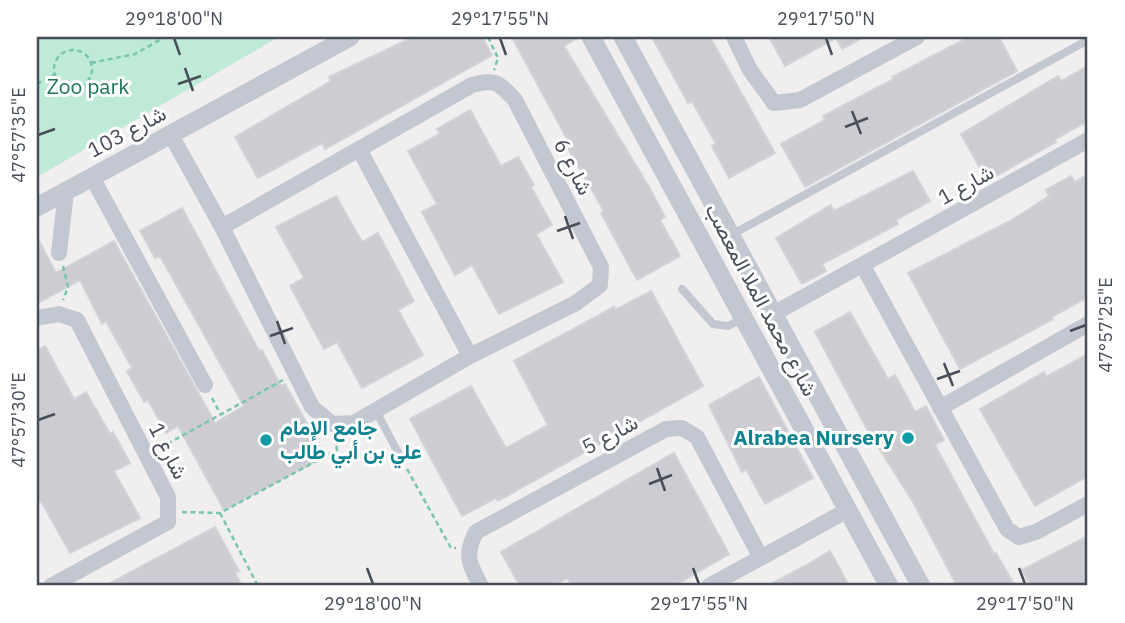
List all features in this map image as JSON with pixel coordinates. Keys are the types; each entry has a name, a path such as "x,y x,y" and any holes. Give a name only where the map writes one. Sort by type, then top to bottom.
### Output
{"street":[{"name":"شارع 103","path":"37,207 350,37"},
{"name":"شارع محمد الملا المعصب","path":"591,37 888,586"},
{"name":"شارع محمد الملا المعصب","path":"623,37 775,313 920,585"},
{"path":"734,37 750,70 774,103 800,100 917,37"},
{"path":"222,227 472,85 491,80"},
{"name":"شارع 6","path":"332,424 354,423 471,356 576,303 600,285 601,267 514,100 501,85 491,80"},
{"path":"171,135 222,227 313,407 332,424"},
{"name":"شارع 1","path":"775,313 1088,140"},
{"path":"359,149 471,356"},
{"path":"92,177 205,385"},
{"path":"59,253 66,191"},
{"path":"708,249 705,239 710,230 719,226 730,232"},
{"path":"863,266 1007,529 1019,537 1036,532 1088,504"},
{"path":"37,318 59,313"},
{"name":"شارع 1","path":"51,586 168,522 170,512 168,497 77,320 59,313"},
{"path":"940,408 1088,324"},
{"name":"شارع 5","path":"468,548 476,532 666,429 682,428 697,437 761,558"},
{"path":"709,586 848,510"},
{"path":"468,548 470,566 481,586"}],"lane":[{"path":"730,232 1088,40"},
{"path":"682,289 713,324 728,326 744,318"},
{"path":"376,411 402,460"}],"path":[{"path":"91,64 135,54 165,37"},
{"path":"488,37 498,58 491,80"},
{"path":"68,50 85,54 91,64 90,78 77,88 61,85 55,74 55,61 68,50"},
{"path":"37,84 55,74"},
{"path":"59,253 68,287 59,313"},
{"path":"146,455 295,373"},
{"path":"205,385 221,415"},
{"path":"170,512 220,513 337,450 332,424"},
{"path":"402,460 451,548 468,548"},
{"path":"220,513 258,586"}],"green space":[{"name":"Zoo park","path":"37,37 279,37 37,177"}],"building":[{"path":"413,37 482,37 492,55 325,149 322,143 258,178 235,137 331,81 329,77"},
{"path":"512,37 579,37 564,46 649,187 665,217 660,220 680,256 637,280 601,213 604,211 565,143 568,141"},
{"path":"652,37 710,37 775,153 729,178 712,146 716,144 692,101 688,103"},
{"path":"769,37 864,37 842,49 836,38 785,66"},
{"path":"969,37 999,37 1017,71 805,187 781,144 825,120 823,116"},
{"path":"1088,66 1088,121 987,181 961,134 1058,76 1061,81"},
{"path":"470,110 501,166 518,157 534,185 531,187 552,225 536,234 563,282 499,314 472,265 455,275 422,212 437,204 408,151 440,134 437,129"},
{"path":"913,171 930,201 896,220 898,224 822,264 826,271 802,284 776,238 831,205 834,211"},
{"path":"1088,174 1088,297 960,369 908,273 1012,220 1049,196 1046,190 1071,176 1075,182"},
{"path":"336,196 362,242 378,233 414,301 398,310 423,355 362,388 337,342 324,349 290,286 304,278 276,227"},
{"path":"182,208 259,351 262,350 281,386 285,384 325,456 224,510 178,426 166,433 148,400 144,402 127,371 132,368 106,321 102,324 80,280 40,302 37,297 37,237 56,273 114,241 215,423 244,406 160,256 155,258 140,231"},
{"path":"651,291 703,386 498,501 496,498 462,516 410,419 471,386 506,448 548,425 514,361 614,307 615,310"},
{"path":"850,312 888,379 895,375 915,412 926,406 944,440 935,445 994,554 996,553 1015,586 957,586 913,502 867,429 815,332"},
{"path":"45,346 74,399 86,392 110,434 113,432 130,463 114,471 140,518 70,553 41,501 37,503 37,351"},
{"path":"1088,354 1088,476 1035,506 980,409 1044,372 1046,377"},
{"path":"759,377 813,478 765,504 746,469 742,472 709,405"},
{"path":"674,453 729,554 674,586 572,586 567,578 552,586 520,586 501,552"},
{"path":"215,527 239,571 235,573 242,586 105,586"},
{"path":"1088,536 1088,586 1031,586 1022,570"},
{"path":"830,551 849,586 767,586 803,567"}],"place":[{"name":"Alrabea Nursery","path":"908,438"},
{"name":"جامع الإمام علي بن أبي طالب","path":"266,440"}]}
